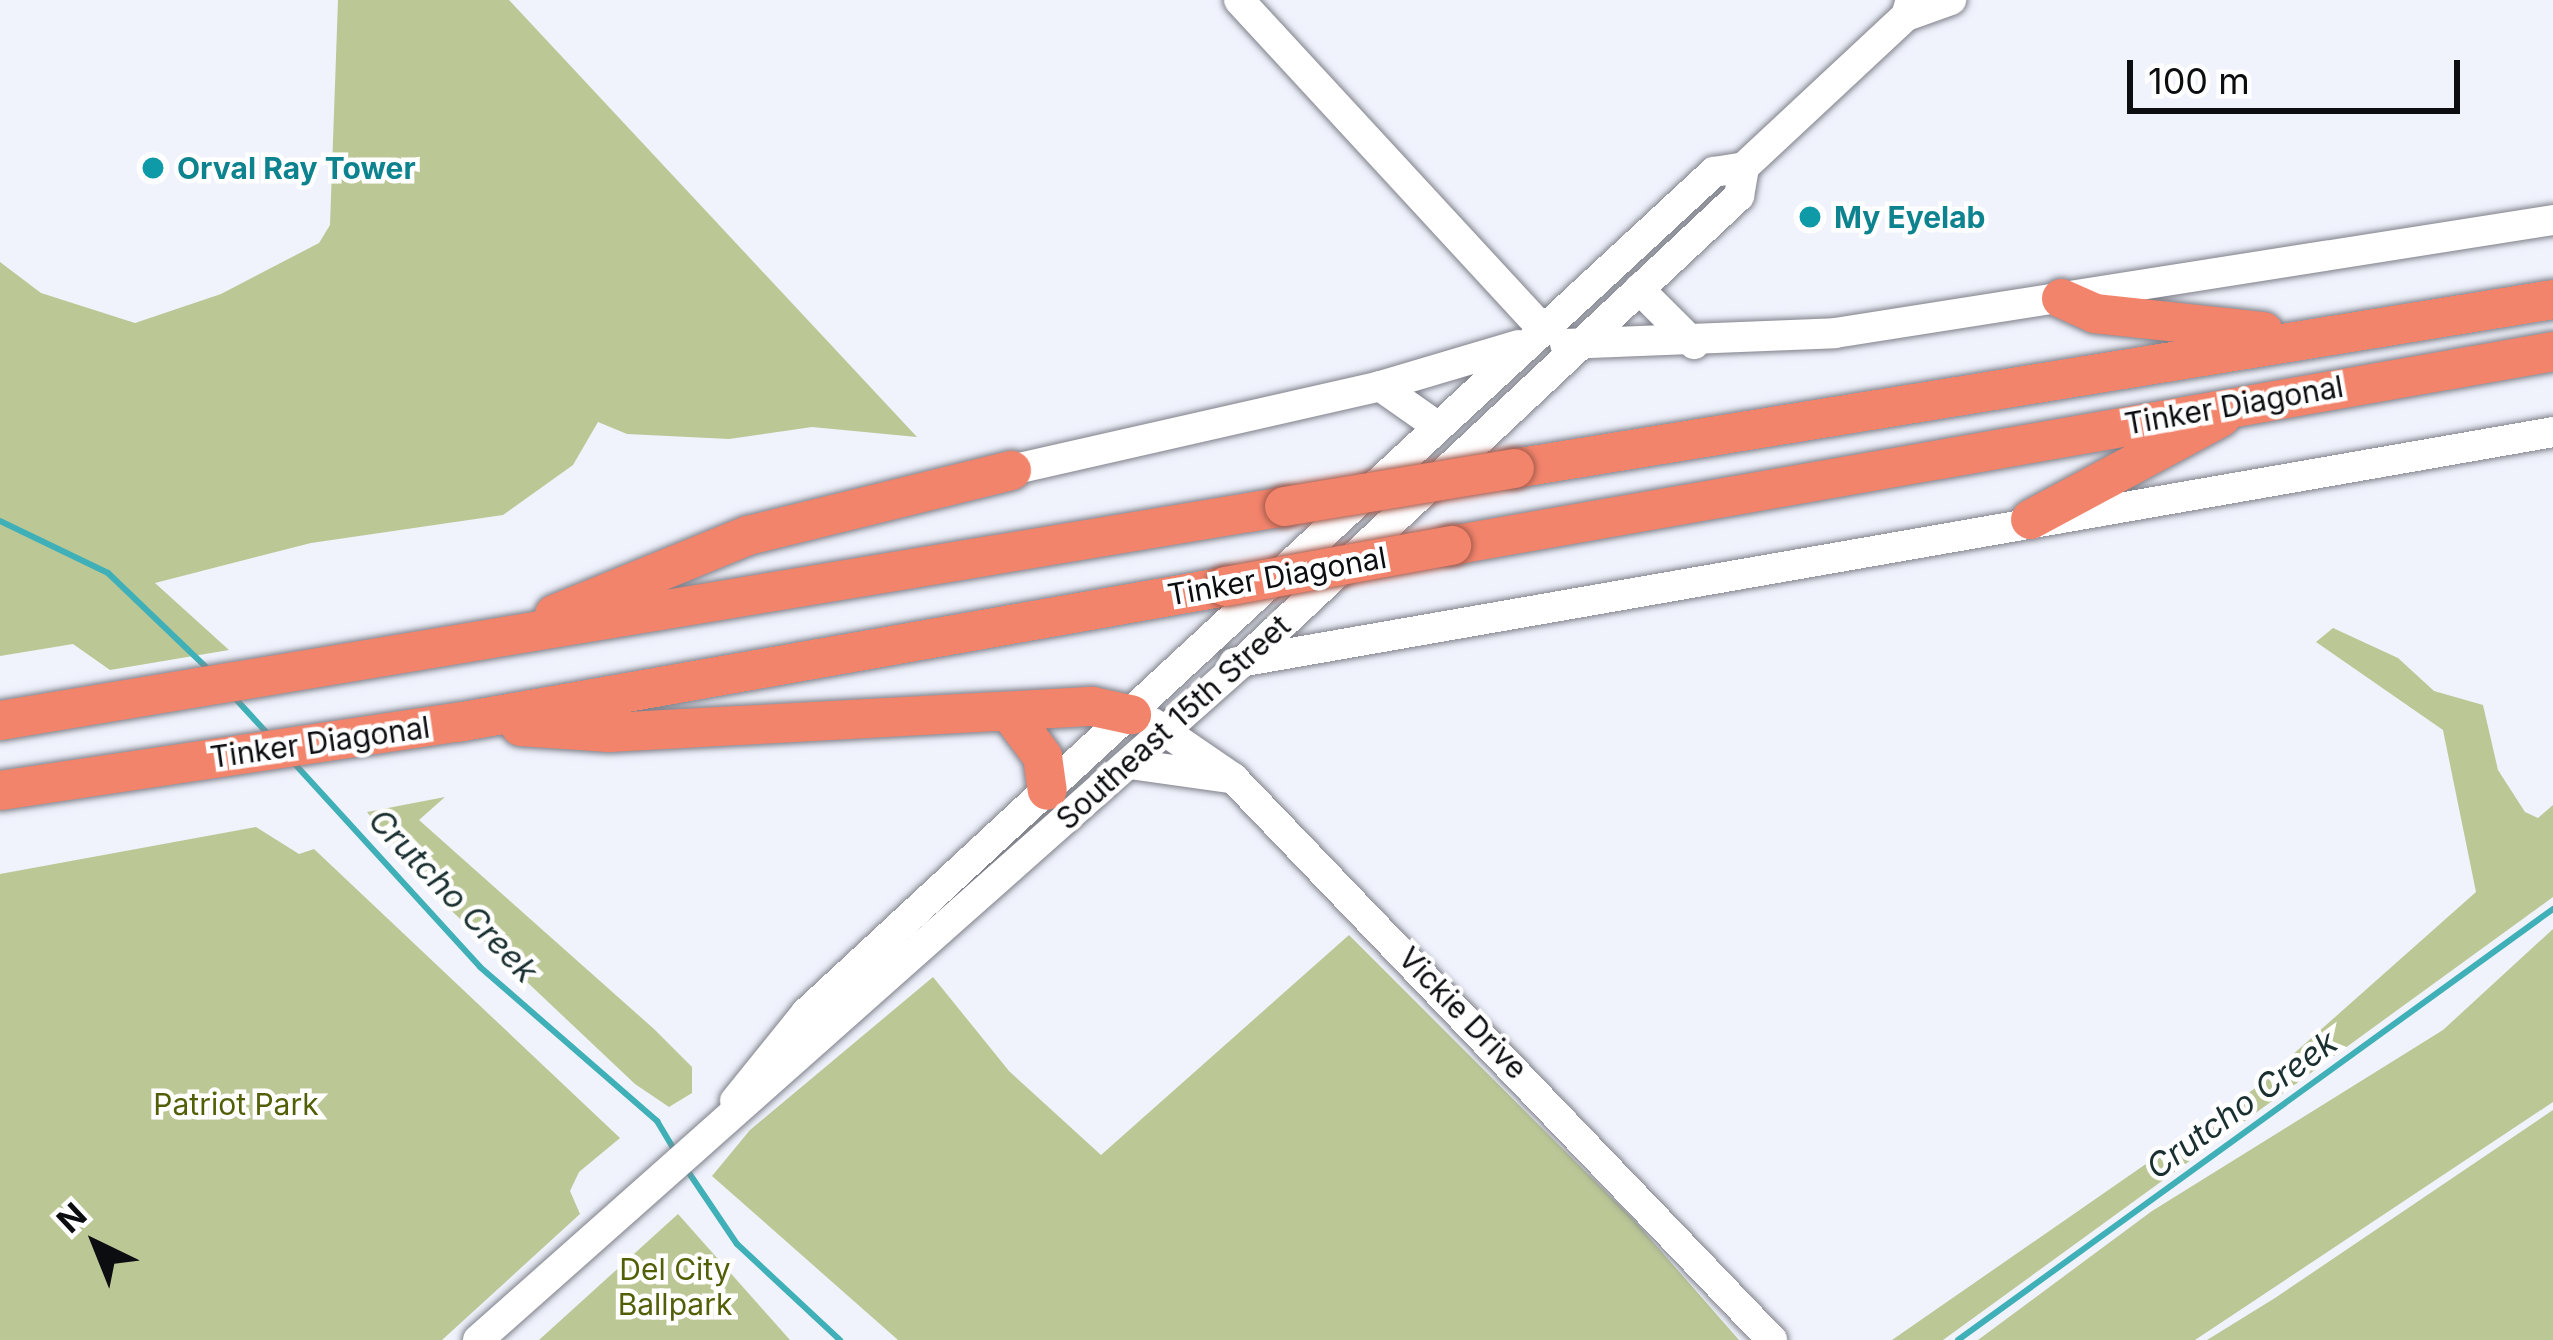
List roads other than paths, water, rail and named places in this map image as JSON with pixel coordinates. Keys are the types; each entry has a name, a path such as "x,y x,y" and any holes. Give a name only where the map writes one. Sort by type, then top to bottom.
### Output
{"highway":[{"path":"2061,298 2094,313 2316,337"},
{"name":"Tinker Diagonal","path":"0,720 2553,299"},
{"name":"Tinker Diagonal","path":"0,790 457,722 2553,351"},
{"path":"2030,519 2246,403"},
{"path":"507,636 748,536 1011,470"},
{"path":"457,722 609,732 1092,706 1149,722"},
{"path":"1010,713 1042,756 1048,790"}],"street":[{"path":"1239,0 1536,336"},
{"name":"Southeast 15th Street","path":"478,1340 732,1106 829,1038 1130,764 1149,722 1186,664 1437,425 1714,172 1744,166 1909,8 1951,0"},
{"name":"Southeast 15th Street","path":"732,1106 806,1013 1048,790 1241,663 1739,196 1744,166"},
{"path":"1011,470 1380,386 1536,336 1578,345 1694,344 1835,334 2553,220"},
{"path":"1639,289 1694,344"},
{"path":"1380,386 1437,425"},
{"path":"1186,664 1241,663 2030,519 2553,432"},
{"name":"Vickie Drive","path":"1149,722 1234,778 1772,1340"},
{"path":"1130,764 1234,778"},
{"path":"925,903 947,927"},
{"path":"806,1013 829,1038"}],"waterway":[{"name":"Crutcho Creek","path":"0,521 108,573 207,668"},
{"name":"Crutcho Creek","path":"232,695 268,734"},
{"name":"Crutcho Creek","path":"293,762 480,967 657,1121 677,1154"},
{"name":"Crutcho Creek","path":"1958,1340 2553,909"},
{"name":"Crutcho Creek","path":"687,1170 737,1244 840,1340"}],"place":[{"name":"Orval Ray Tower","path":"153,168"},
{"name":"My Eyelab","path":"1810,217"}],"park label":[{"name":"Patriot Park","path":"236,1104"},
{"name":"Del City Ballpark","path":"675,1286"}]}
